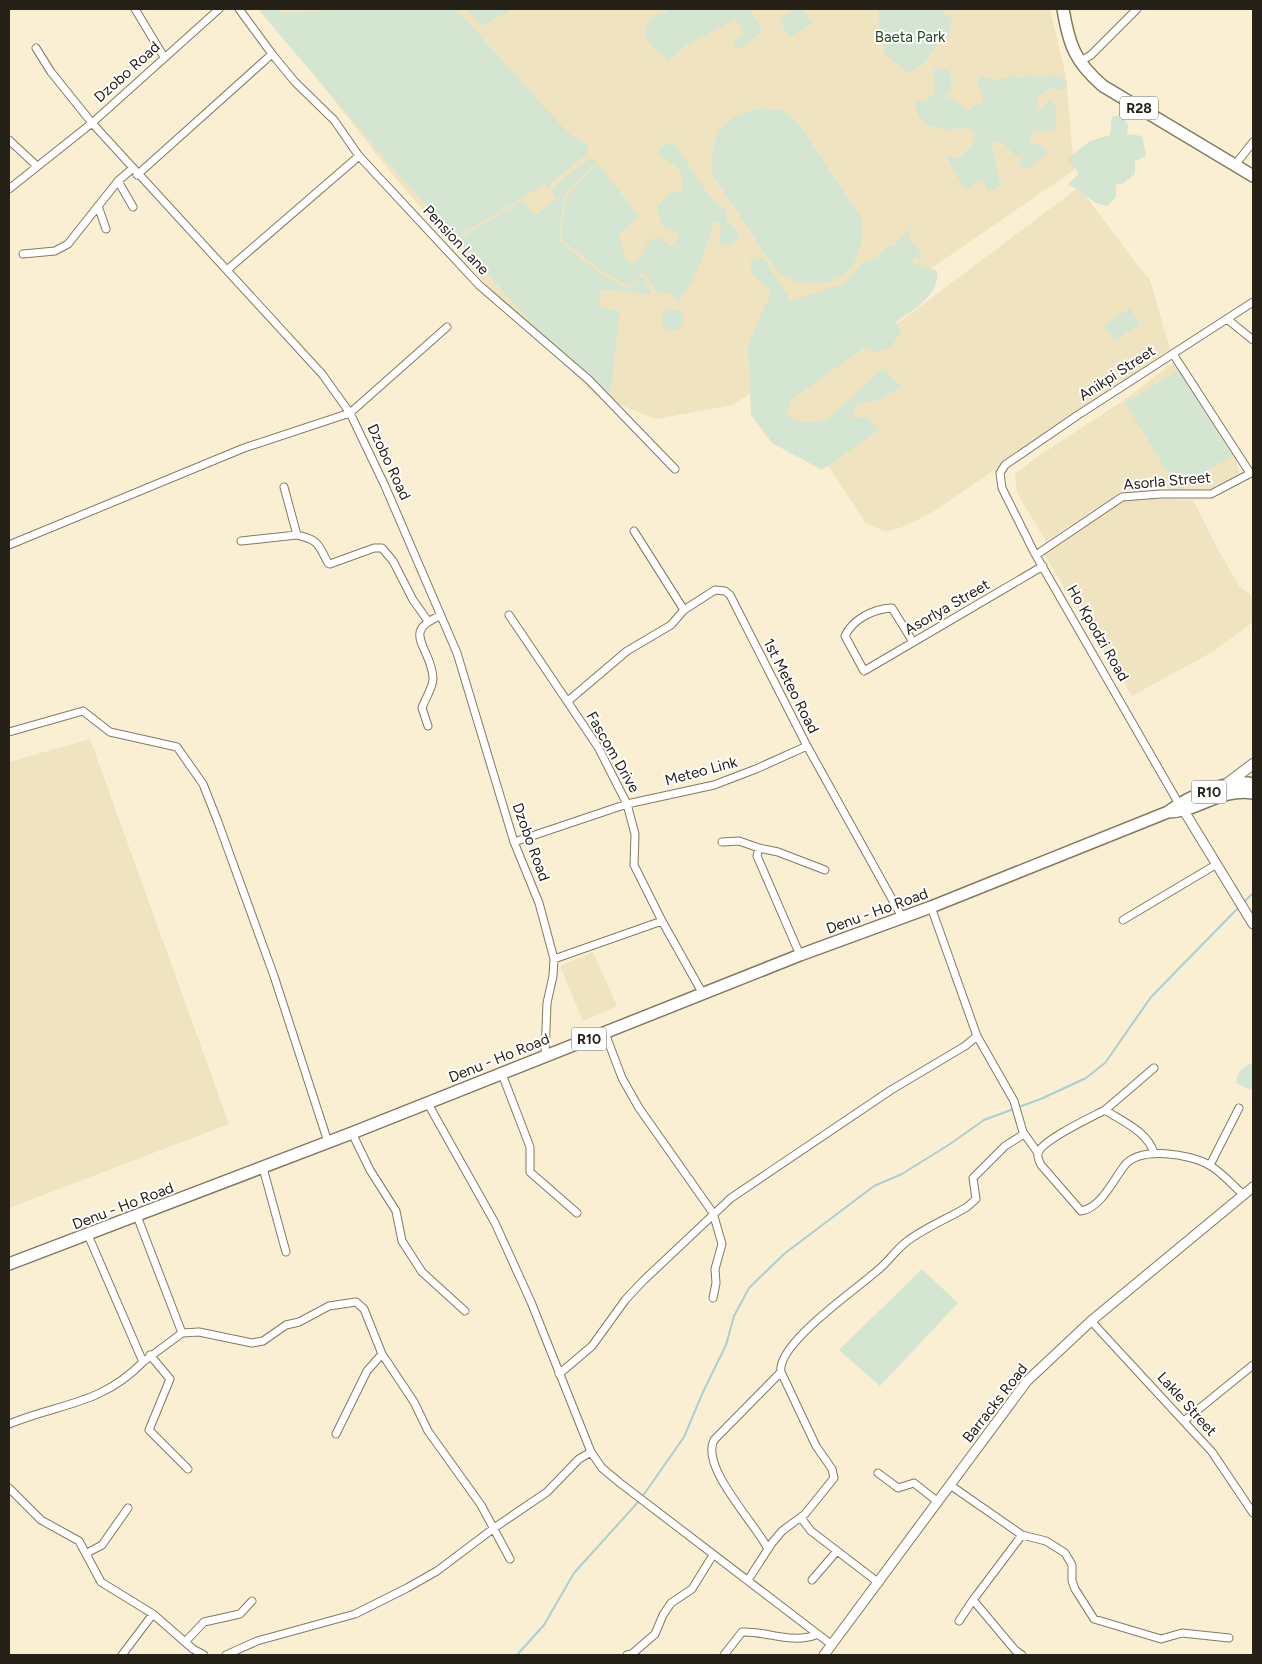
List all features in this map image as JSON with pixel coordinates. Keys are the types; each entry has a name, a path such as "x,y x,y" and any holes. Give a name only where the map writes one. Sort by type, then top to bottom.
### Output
{"main road":[{"name":"R28","path":"1063,9 1068,40 1079,62 1103,86 1253,176"},
{"path":"1228,783 1253,764"},
{"name":"Denu - Ho Road","path":"1182,808 1228,783 1253,790"},
{"name":"Denu - Ho Road","path":"9,1264 263,1168 800,955 931,907 1168,812 1231,793 1253,790"}],"street":[{"path":"135,9 164,57"},
{"name":"Dzobo Road","path":"219,9 92,123 134,172 322,374 350,412 385,486 457,654 514,842 539,903 554,959 553,976 547,1003 545,1056"},
{"name":"Pension Lane","path":"239,9 295,82 334,120 359,156 479,285 589,380 675,469"},
{"path":"1079,62 1091,55 1137,9"},
{"path":"9,189 92,123 51,72 36,48"},
{"path":"23,254 55,251 68,244 118,181 134,172 272,54"},
{"path":"9,140 37,166"},
{"path":"1235,165 1253,142"},
{"path":"227,270 359,156"},
{"path":"118,181 133,207"},
{"path":"98,206 106,229"},
{"name":"Anikpi Street","path":"1000,473 1006,465 1078,415 1253,302"},
{"path":"1227,319 1253,340"},
{"path":"9,545 244,448 350,412 447,327"},
{"path":"1173,354 1252,472"},
{"name":"Asorla Street","path":"1036,555 1122,497 1161,494 1211,494 1252,472"},
{"name":"Ho Kpodzi Road","path":"1000,473 1002,488 1036,555 1182,808"},
{"path":"284,487 297,535"},
{"path":"568,701 627,651 671,626 684,610 634,531"},
{"path":"241,541 297,535 311,538 318,543 330,564 374,548 382,548 393,561 413,600 428,621"},
{"name":"Asorlya Street","path":"913,642 892,608 882,608 864,616 850,626 846,636 864,671 1043,566"},
{"name":"1st Meteo Road","path":"684,610 714,590 725,591 730,595 807,746 902,917"},
{"name":"Fascom Drive","path":"509,615 598,747 627,804 635,834 634,865 662,921 703,994"},
{"path":"428,726 422,708 433,681 433,675 419,632 421,626 440,616"},
{"path":"9,732 82,711 110,732 177,747 203,784 218,822 274,976 328,1142"},
{"name":"Meteo Link","path":"514,842 627,804 714,785 807,746"},
{"path":"1182,808 1253,924"},
{"path":"722,842 738,841 778,852 825,870"},
{"path":"759,848 757,856 800,955"},
{"path":"1123,920 1216,864"},
{"path":"931,907 977,1036 1015,1104 1024,1134 1038,1156 1041,1165 1081,1211 1088,1210 1098,1201 1126,1164 1135,1158 1154,1153 1183,1156 1210,1165 1244,1195"},
{"path":"554,959 662,921"},
{"path":"605,1033 622,1078 639,1108 713,1214 722,1244 715,1269 716,1283 713,1298"},
{"path":"559,1374 592,1346 626,1299 713,1214 747,1187 891,1090 965,1046 977,1036"},
{"path":"1038,1156 1064,1132 1105,1110 1154,1068"},
{"path":"502,1074 530,1147 530,1172 577,1213"},
{"path":"427,1102 495,1223 531,1302 591,1452 602,1468 748,1580 816,1635 832,1645"},
{"path":"1210,1165 1239,1108"},
{"path":"1105,1110 1142,1134 1150,1142 1154,1153"},
{"path":"352,1133 370,1170 396,1211 402,1241 422,1272 465,1311"},
{"path":"748,1580 782,1531 802,1518 834,1474 816,1446 781,1372 780,1365 792,1344 823,1314 882,1267 905,1242 951,1217 976,1199 973,1178 1004,1146 1024,1134"},
{"path":"263,1168 286,1252"},
{"name":"Barracks Road","path":"824,1655 1027,1381 1091,1321 1253,1187"},
{"path":"137,1216 182,1333"},
{"path":"88,1235 143,1362"},
{"path":"9,1424 100,1394 126,1378 150,1355 182,1333 199,1332 252,1343 263,1341 286,1325 300,1322 329,1306 356,1302 364,1309 382,1354 414,1402 428,1431 453,1464 494,1528 510,1559"},
{"name":"Lakle Street","path":"1091,1321 1212,1452 1253,1513"},
{"path":"336,1434 366,1371 382,1354"},
{"path":"150,1355 170,1379 150,1430 188,1469"},
{"path":"1184,1421 1253,1365"},
{"path":"768,1549 762,1536 739,1507 712,1462 710,1448 714,1440 781,1372"},
{"path":"226,1655 257,1641 355,1614 438,1571 494,1528 547,1492 579,1460 591,1452"},
{"path":"878,1473 898,1488 914,1483 938,1502"},
{"path":"950,1486 1022,1535 1046,1541 1065,1553 1072,1565 1072,1581 1075,1589 1094,1618 1161,1639 1182,1633 1229,1638"},
{"path":"9,1488 41,1520 79,1541 101,1582 153,1614 185,1642 204,1655"},
{"path":"87,1553 102,1545 128,1508"},
{"path":"802,1518 811,1531 879,1583"},
{"path":"959,1621 972,1600 1022,1535"},
{"path":"812,1580 837,1551"},
{"path":"627,1655 632,1654 655,1634 663,1615 671,1603 692,1589 714,1555"},
{"path":"972,1600 1015,1650 1022,1655"},
{"path":"185,1642 204,1622 240,1614 252,1601"},
{"path":"122,1655 153,1614"},
{"path":"724,1655 742,1632 754,1632 788,1639 808,1638 816,1635"}],"shaded area":[{"path":"263,9 1050,9 1066,76 1074,170 733,405 656,419 595,395 488,287 388,169"},
{"path":"1079,187 1147,278 1149,277 1170,349 933,512 903,527 885,532 865,522 829,467 792,448 784,430 784,401 886,332"},
{"path":"1175,361 1236,459 1240,474 1208,490 1176,491 1160,485 1122,491 1046,541 1017,493 1015,474 1037,457 1124,400"},
{"path":"1125,500 1193,500 1239,586 1250,594 1253,600 1253,622 1214,651 1132,696 1044,554"},
{"path":"90,739 229,1124 9,1208 9,762"},
{"path":"593,952 617,1006 583,1021 560,966"}],"green space":[{"path":"258,9 278,9 282,13 355,9 456,9 557,121 572,136 588,145 587,154 552,182 549,189 545,184 456,238 396,172"},
{"path":"465,9 514,9 481,26"},
{"path":"668,9 750,9 762,31 742,48 734,48 733,42 744,35 736,19 686,45 668,61 645,39 650,20 656,15 668,12"},
{"path":"797,9 803,9 812,24 789,37 779,19"},
{"name":"Baeta Park","path":"879,9 938,9 952,18 948,36 941,37 925,63 909,73 885,55 878,13"},
{"path":"934,68 948,70 951,75 951,90 945,96 958,101 966,111 982,103 984,93 976,83 980,76 997,81 1012,75 1017,78 1030,75 1043,78 1052,75 1067,81 1066,87 1060,90 1049,88 1036,99 1038,103 1035,113 1038,114 1042,106 1050,100 1056,105 1057,111 1055,116 1057,121 1054,129 1046,132 1036,130 1031,135 1030,143 1041,145 1047,154 1028,169 1022,167 1020,162 1024,154 1016,156 1004,144 991,141 1000,185 996,189 987,190 983,179 966,189 961,184 947,157 960,157 977,139 970,127 942,129 934,127 920,119 916,111 915,101 924,101 935,94"},
{"path":"766,108 782,111 796,120 861,218 862,237 858,253 851,267 840,276 827,282 812,284 795,281 778,273 713,175 713,148 722,128 730,120 740,115 752,110"},
{"path":"1121,115 1128,125 1127,134 1142,136 1146,156 1135,161 1135,174 1124,183 1116,185 1116,197 1108,206 1101,205 1068,185 1079,173 1067,159 1090,141 1110,135 1112,117"},
{"path":"673,141 701,184 716,203 726,211 727,222 738,231 740,237 730,245 719,244 721,227 719,222 713,223 696,274 678,301 671,294 659,294 644,273 628,286 604,273 561,239 565,199 597,163 639,216 619,234 625,258 633,264 651,240 656,237 672,246 680,233 662,226 657,208 665,197 674,191 682,193 681,174 675,166 658,155 660,148"},
{"path":"589,159 597,161 564,196 559,241 601,274 627,289 643,276 652,294 600,289 600,307 620,311 611,388 607,395 595,393 457,240 523,200 536,215 556,199 551,191 559,182"},
{"path":"913,225 908,236 924,258 914,257 912,263 937,271 935,287 924,301 896,322 901,334 888,349 875,352 865,347 791,400 786,416 808,423 828,419 883,368 901,387 880,400 856,404 853,417 868,417 879,430 822,470 772,443 751,415 748,345 771,292 752,274 750,260 764,258 791,301 845,283 862,263 879,256 886,246 894,246"},
{"path":"1130,308 1140,324 1115,341 1104,325"},
{"path":"673,309 681,312 684,320 681,328 673,331 665,328 662,320 665,312"},
{"path":"1179,370 1232,456 1178,489 1125,403"},
{"path":"1253,1063 1253,1088 1249,1089 1236,1083 1241,1070"},
{"path":"922,1269 958,1303 880,1386 839,1350"}],"waterway":[{"path":"1244,902 1253,893"},
{"path":"642,1497 684,1437 726,1345 734,1316 749,1288 784,1254 874,1186 902,1174 984,1120 1043,1098 1086,1078 1105,1063 1151,997 1239,907"},
{"path":"517,1655 544,1625 574,1573 639,1501"}]}
